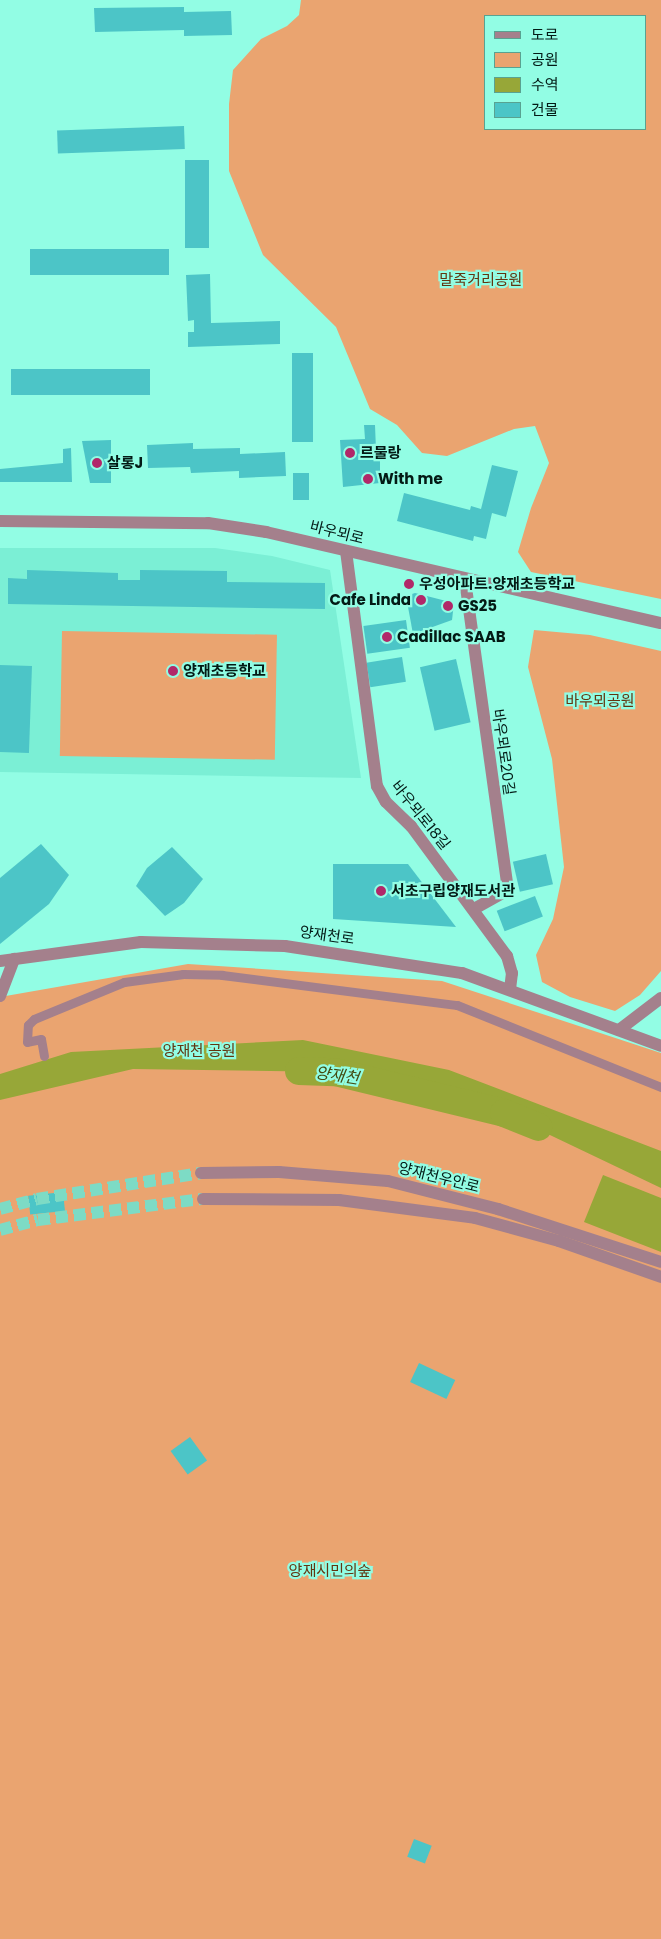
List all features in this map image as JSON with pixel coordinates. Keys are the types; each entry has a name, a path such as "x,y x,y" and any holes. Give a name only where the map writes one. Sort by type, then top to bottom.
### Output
{"street":[{"name":"바우뫼로","path":"0,521 208,523 266,532 465,580 661,623"},
{"name":"바우뫼로18길","path":"346,551 377,786 386,802 411,826 507,956 512,973 510,989"},
{"name":"바우뫼로20길","path":"465,580 508,890 474,909"},
{"name":"양재천로","path":"0,961 141,942 284,946 430,966 462,973 510,989 661,1046"},
{"path":"0,996 14,959"},
{"path":"44,1056 41,1040 28,1042 28,1025 34,1019 124,982 183,974 222,975 457,1004 661,1087"},
{"path":"619,1030 661,998"},
{"name":"양재천우안로","path":"201,1173 279,1172 388,1181 440,1192 562,1236 661,1277"},
{"name":"양재천우안로","path":"203,1199 340,1200 424,1209 562,1236 661,1262"}],"shaded area":[{"name":"양재초등학교","path":"0,548 215,548 272,556 330,570 361,778 0,772"}],"green space":[{"name":"말죽거리공원","path":"301,0 661,0 661,599 531,572 518,552 531,508 549,463 535,426 514,429 447,456 422,453 397,425 370,409 336,327 263,255 229,171 229,104 233,70 261,39 287,26 299,15"},
{"name":"바우뫼공원","path":"534,630 590,635 661,651 661,971 640,995 615,1011 570,997 542,982 536,955 553,919 564,867 552,759 528,667"},
{"path":"62,631 277,635 275,760 60,756"},
{"name":"양재시민의숲","path":"188,964 442,981 661,1053 661,1939 0,1939 0,997"}],"water":[{"path":"303,1040 449,1070 661,1151 661,1188 504,1113 335,1072 133,1069 0,1100 0,1074 71,1052"},
{"path":"603,1175 661,1198 661,1252 584,1222"}],"building":[{"path":"184,7 184,12 231,11 232,35 184,36 184,30 95,32 94,8"},
{"path":"184,126 185,149 58,153 57,130"},
{"path":"185,160 209,160 209,248 185,248"},
{"path":"30,249 169,249 169,275 30,275"},
{"path":"210,274 211,323 280,321 280,344 188,347 188,332 194,332 194,320 188,321 186,275"},
{"path":"292,353 313,353 313,442 292,442"},
{"path":"11,369 150,369 150,395 11,395"},
{"path":"364,425 375,425 376,450 380,449 380,483 343,487 340,440 365,439"},
{"path":"111,440 111,483 90,483 82,441"},
{"path":"193,443 193,449 240,448 240,454 285,452 286,476 239,478 239,471 191,473 190,467 148,468 147,445"},
{"path":"71,448 72,482 0,482 0,469 63,463 63,449"},
{"path":"492,465 518,471 506,517 492,513 486,539 474,536 473,541 397,521 404,493 470,510 471,506 481,509"},
{"path":"293,473 309,473 309,500 293,500"},
{"path":"27,570 118,573 118,580 140,580 140,570 227,571 227,582 325,583 325,609 8,604 8,578 27,579"},
{"path":"415,593 454,603 452,620 413,634 406,596"},
{"name":"Cadillac SAAB","path":"406,620 410,648 367,654 363,626"},
{"path":"402,657 406,682 370,687 366,663"},
{"path":"456,659 471,722 435,731 420,667"},
{"path":"0,665 32,666 29,753 0,752"},
{"path":"41,844 69,875 49,904 0,944 0,878"},
{"path":"172,847 203,879 184,903 165,916 136,886 147,868"},
{"path":"546,854 553,884 520,892 513,862"},
{"name":"서초구립양재도서관","path":"333,864 408,864 456,927 333,919"},
{"path":"535,896 543,917 505,931 497,911"},
{"path":"63,1192 65,1211 30,1215 28,1196"},
{"path":"419,1363 455,1380 446,1399 410,1382"},
{"path":"190,1437 207,1460 188,1475 171,1451"},
{"path":"414,1839 432,1846 425,1864 407,1857"}],"waterway":[{"name":"양재천","path":"299,1071 335,1072 504,1113 538,1127"}],"tunnel":[{"path":"0,1209 37,1199 201,1173"},
{"path":"0,1230 38,1220 203,1199"}],"place":[{"name":"르물랑","path":"350,453"},
{"name":"살롱J","path":"97,463"},
{"name":"With me","path":"368,479"},
{"name":"우성아파트.양재초등학교","path":"409,584"},
{"name":"Cafe Linda","path":"421,600"},
{"name":"GS25","path":"448,606"},
{"name":"Cadillac SAAB","path":"387,637"},
{"name":"양재초등학교","path":"173,671"},
{"name":"서초구립양재도서관","path":"381,891"}],"park label":[{"name":"양재천 공원","path":"199,1051"}]}
